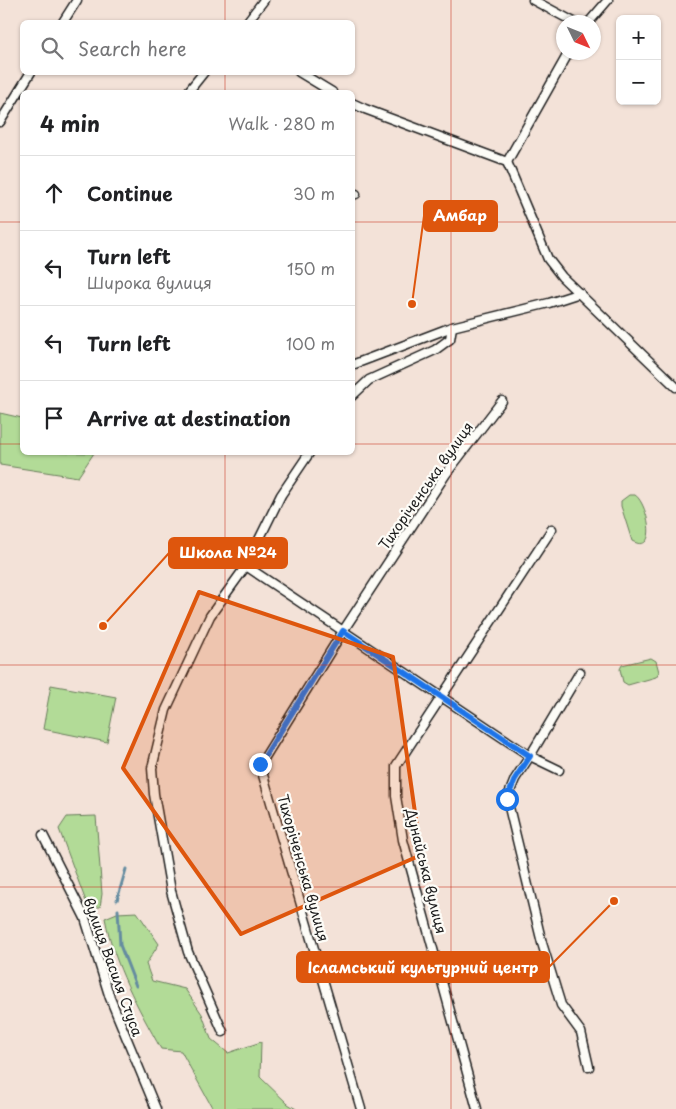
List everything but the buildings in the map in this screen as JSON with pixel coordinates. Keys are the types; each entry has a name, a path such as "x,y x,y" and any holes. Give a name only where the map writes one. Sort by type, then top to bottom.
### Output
{"street":[{"path":"64,20 77,0"},
{"path":"249,20 264,0"},
{"path":"533,0 561,15"},
{"path":"595,15 608,0"},
{"path":"506,162 565,60"},
{"path":"0,122 29,75"},
{"path":"190,90 202,75"},
{"path":"304,75 329,90"},
{"path":"355,104 506,162 548,259 562,277 676,387"},
{"path":"355,364 452,327 549,303 580,293"},
{"path":"355,393 369,380 435,350 450,339 452,327"},
{"name":"Тихоріченська вулиця","path":"361,1109 260,764 343,631 446,474 502,401"},
{"path":"223,1032 188,952 171,892 155,802 152,768 166,710 210,616 246,566 281,495 308,455"},
{"name":"Дунайська вулиця","path":"477,1109 403,840 396,796 396,766 552,529"},
{"path":"246,566 530,756 559,770"},
{"path":"580,672 515,779 507,799 542,943 561,1004 581,1032 589,1067"},
{"name":"вулиця Василя Стуса","path":"43,835 85,918 110,998 156,1109"}],"highlighted area":[{"path":"199,592 393,657 421,855 241,934 123,768"}],"green space":[{"path":"0,413 20,418 20,455 93,455 78,477 0,465"},
{"path":"629,495 635,495 644,507 647,517 648,535 646,541 641,544 632,541 621,506 621,501"},
{"path":"651,658 656,661 659,672 656,677 628,685 623,682 620,669 622,665"},
{"path":"51,685 116,697 107,742 43,729"},
{"path":"96,816 102,894 100,907 88,907 59,829 67,817"},
{"path":"137,912 159,944 146,964 152,981 185,989 202,1014 211,1039 228,1053 261,1042 260,1077 288,1104 296,1109 213,1109 181,1051 161,1049 136,1002 114,953 105,918 117,913"}],"waterway":[{"path":"117,900 126,869"},
{"path":"118,910 120,945 136,986"}],"place":[{"name":"Амбар","path":"412,304"},
{"name":"Школа №24","path":"103,626"},
{"name":"Ісламський культурний центр","path":"614,901"}],"route":[{"path":"260,764 343,631 530,756 515,779 507,799"}]}
